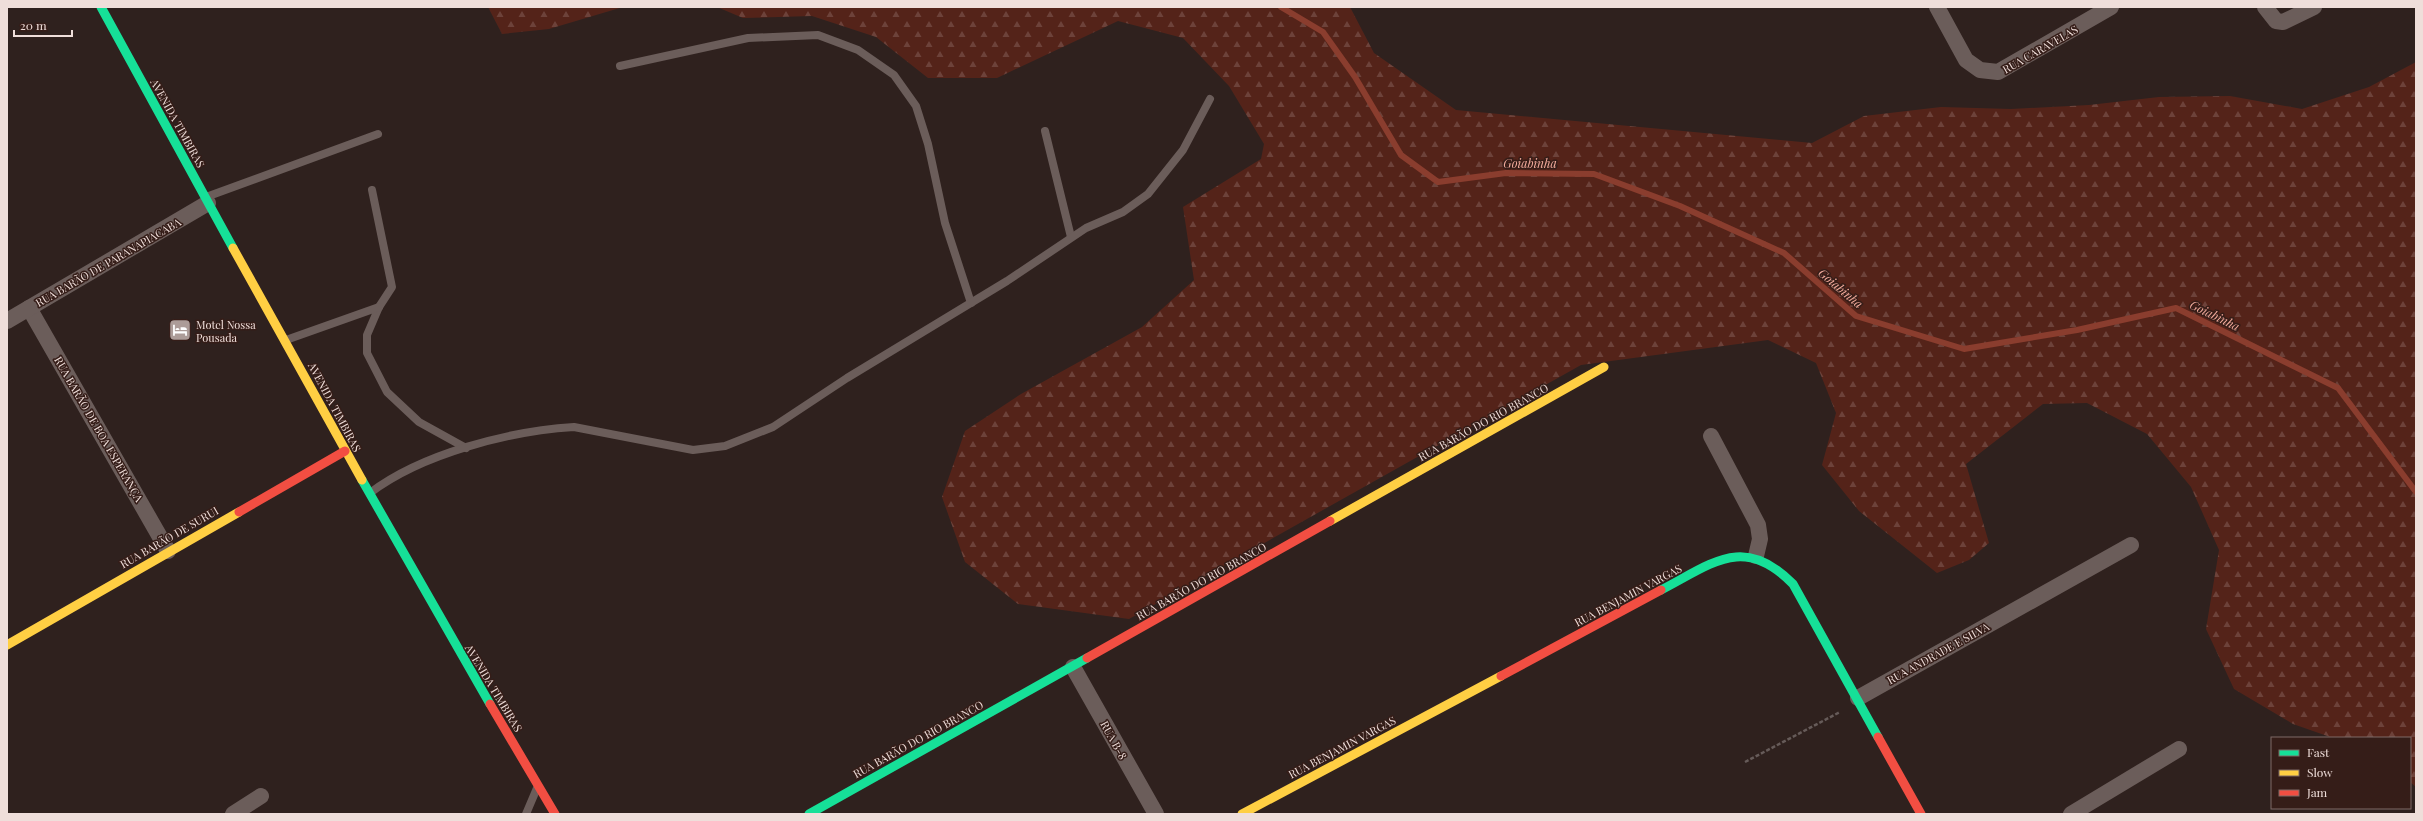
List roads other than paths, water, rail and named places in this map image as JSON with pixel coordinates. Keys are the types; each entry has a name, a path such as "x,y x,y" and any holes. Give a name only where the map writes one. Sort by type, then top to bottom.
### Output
{"street":[{"name":"AVENIDA TIMBIRAS","path":"101,7 286,340 369,493 453,642 555,814"},
{"name":"RUA CARAVELAS","path":"1937,7 1966,60 1980,70 1998,72 2026,58 2111,7"},
{"path":"2265,7 2276,21 2283,22 2314,7"},
{"name":"RUA BARÃO DE PARANAPIACABA","path":"7,321 207,200"},
{"name":"RUA BARÃO DE BOA ESPERANÇA","path":"29,308 168,551"},
{"name":"RUA BARÃO DO RIO BRANCO","path":"809,814 1073,667 1604,367"},
{"path":"1710,436 1758,525 1760,539 1756,556"},
{"name":"RUA BARÃO DE SURUI","path":"7,645 345,450"},
{"name":"RUA ANDRADE E SILVA","path":"1858,698 2131,545"},
{"name":"RUA BENJAMIN VARGAS","path":"1242,814 1716,561 1737,556 1756,556 1776,566 1793,584 1858,698 1921,814"},
{"name":"RUA B-8","path":"1073,667 1156,814"},
{"path":"2071,814 2179,749"},
{"path":"233,814 261,796"}],"lane":[{"path":"620,66 748,38 818,35 858,50 894,75 916,106 928,144 945,223 971,302"},
{"path":"369,493 419,464 466,448 550,429 574,427 693,450 725,446 773,427 847,378 971,302 1071,237 1086,228 1123,212 1148,194 1183,150 1210,99"},
{"path":"1044,131 1071,237"},
{"path":"207,200 378,134"},
{"path":"372,190 392,287 379,307 367,335 367,353 387,392 419,422 466,448"},
{"path":"286,340 379,307"},
{"path":"526,814 539,786"}],"waterway":[{"name":"Goiabinha","path":"1281,7 1323,32 1355,77 1401,155 1438,182 1506,173 1594,174 1680,206 1784,253 1856,316 1964,349 2077,330 2176,308 2338,388 2416,492"}],"place":[{"name":"Motel Nossa Pousada","path":"180,330"}]}
